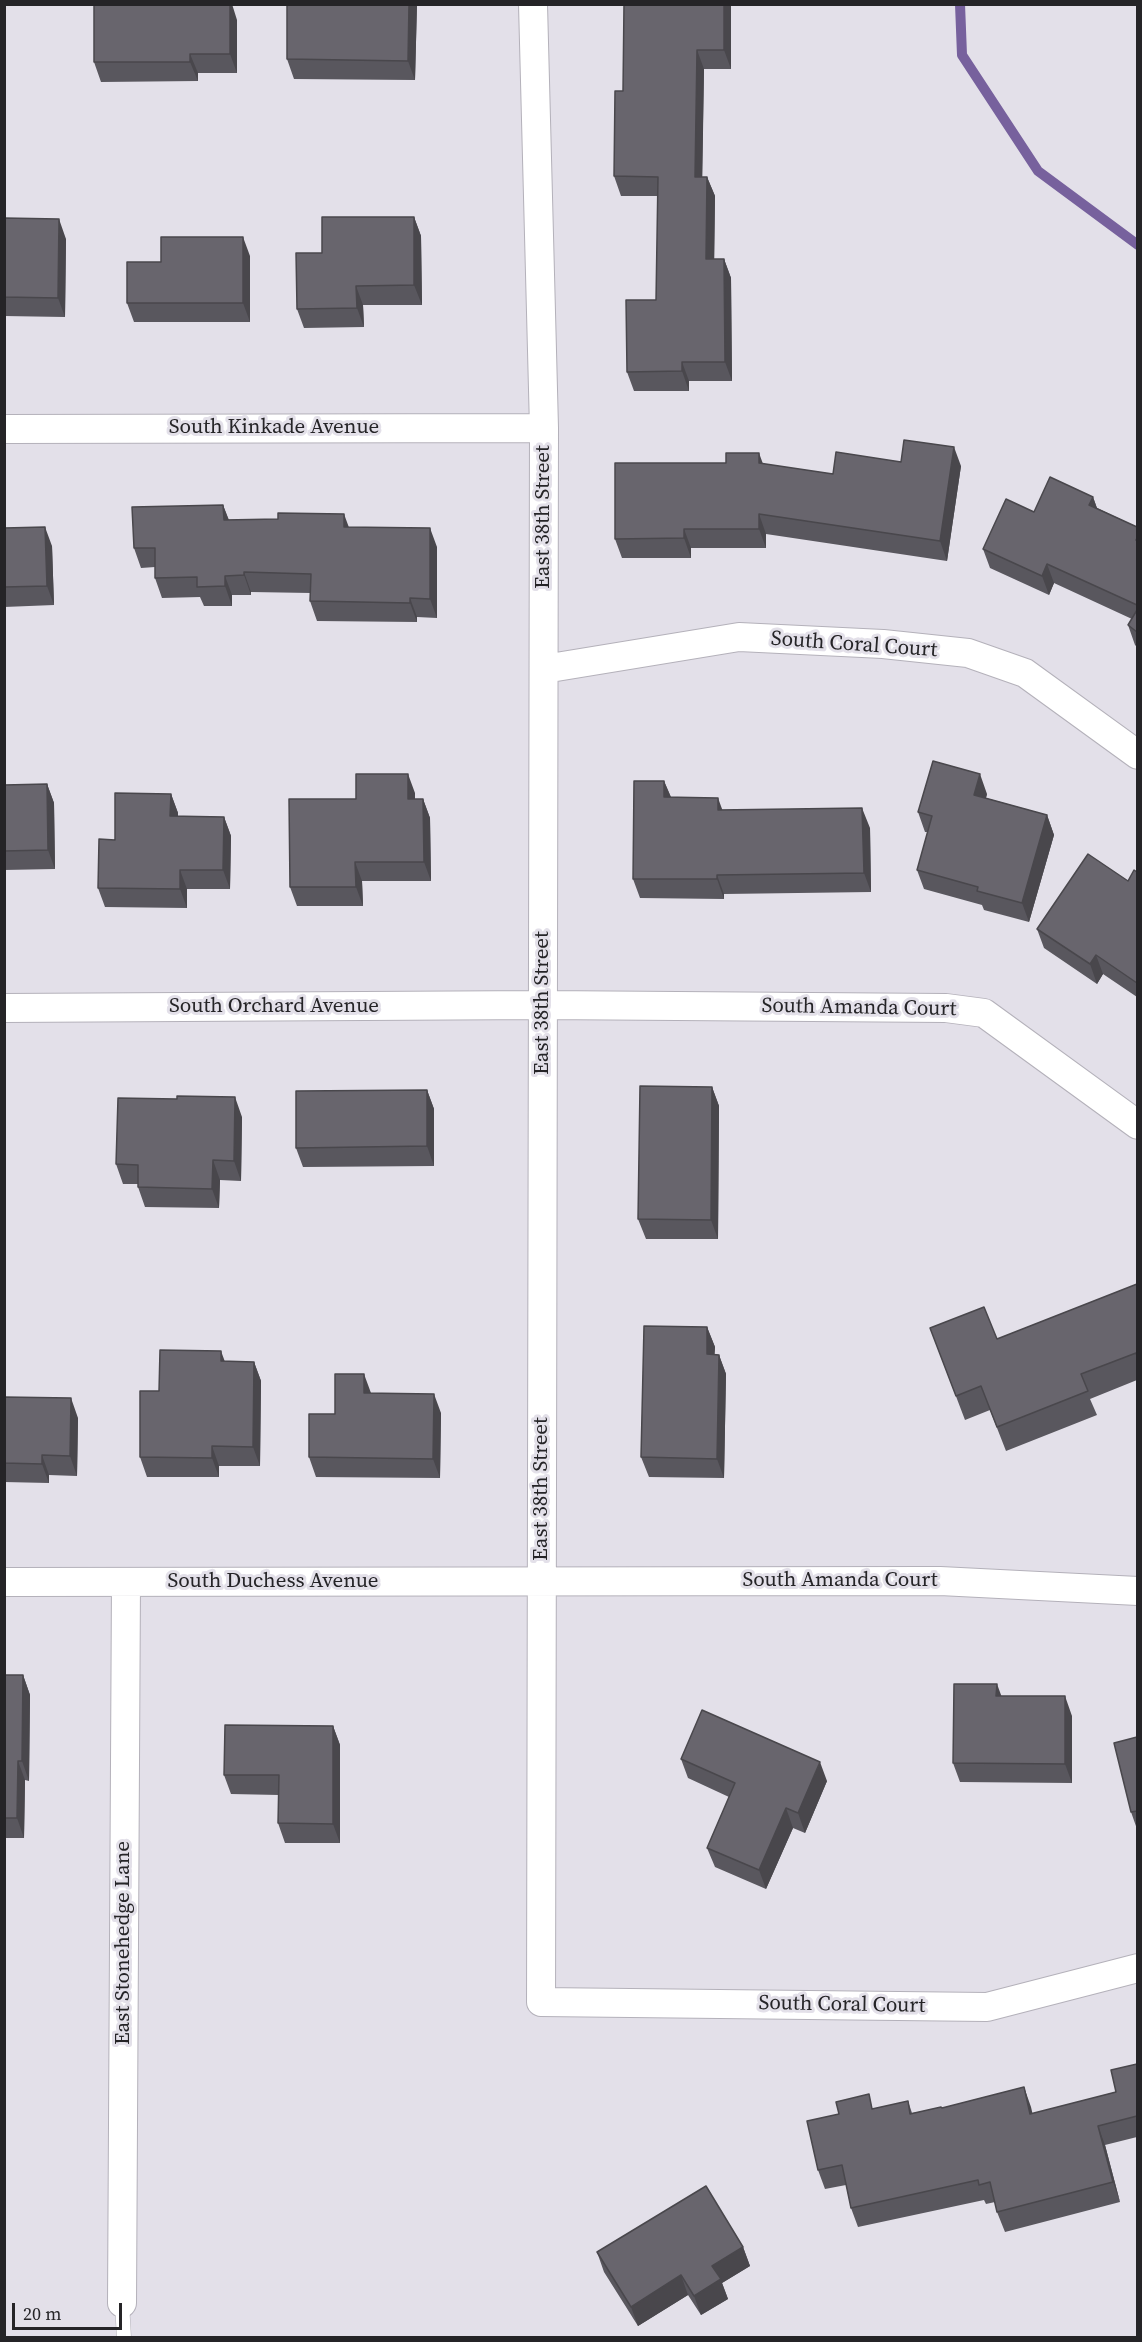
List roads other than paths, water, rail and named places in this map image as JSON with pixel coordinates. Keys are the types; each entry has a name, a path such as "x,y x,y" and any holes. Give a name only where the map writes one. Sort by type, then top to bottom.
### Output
{"street":[{"name":"East 38th Street","path":"533,4 544,428 541,2002"},
{"name":"South Kinkade Avenue","path":"4,429 544,428"},
{"name":"South Coral Court","path":"544,669 739,637 884,644 968,653 1025,673 1137,754"},
{"name":"South Orchard Avenue","path":"4,1008 543,1005"},
{"name":"South Amanda Court","path":"543,1005 946,1008 984,1013 1137,1125"},
{"name":"South Amanda Court","path":"542,1581 940,1581 1137,1591"},
{"name":"South Duchess Avenue","path":"4,1582 542,1581"},
{"name":"East Stonehedge Lane","path":"122,2303 126,1582"},
{"name":"South Coral Court","path":"541,2002 987,2007 1137,1968"}],"lane":[{"path":"122,2303 124,2337"}],"waterway":[{"path":"960,4 962,55 1038,171 1138,245"}]}
